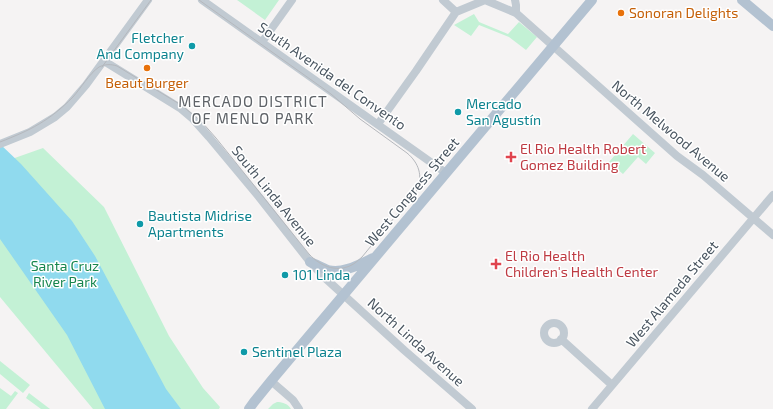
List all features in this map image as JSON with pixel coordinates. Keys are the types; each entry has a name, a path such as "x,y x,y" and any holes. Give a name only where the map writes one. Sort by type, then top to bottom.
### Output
{"main road":[{"name":"West Congress Street","path":"245,409 251,405 592,0"},
{"path":"742,0 773,26"},
{"path":"310,262 327,270 334,271 349,268 375,257"}],"street":[{"path":"0,144 41,126 67,107 86,85 148,0"},
{"name":"South Avenida del Convento","path":"202,0 446,173"},
{"path":"262,42 292,0"},
{"path":"378,124 456,12 444,0"},
{"name":"North Melwood Avenue","path":"456,12 485,0 516,13 678,156 703,175 773,235"},
{"path":"515,0 516,13"},
{"name":"South Linda Avenue","path":"104,61 180,108 193,119 209,136 310,262 343,295"},
{"name":"West Alameda Street","path":"592,409 773,195"},
{"name":"North Linda Avenue","path":"343,295 472,409"},
{"path":"561,339 612,385"},
{"path":"271,380 293,400 299,409"}],"green space":[{"path":"237,0 279,0 265,20"},
{"path":"474,14 479,22 508,34 519,22 537,37 526,50 509,37 479,25 471,36 454,25"},
{"path":"633,134 655,153 646,164 638,157 623,174 609,162"},
{"name":"Santa Cruz River Park","path":"43,148 104,207 169,336 203,388 220,407 219,409 93,409 0,297 0,150 9,160"},
{"path":"0,361 30,385 23,393 0,374"},
{"path":"0,388 11,396 15,391 18,393 6,409 0,409"},
{"path":"29,393 50,409 41,409 26,398"},
{"path":"277,402 285,404 291,409 268,409"}],"water":[{"path":"0,144 21,164 72,221 95,256 166,389 181,409 105,409 67,335 0,239"}],"tram line":[{"path":"102,67 151,0"},
{"path":"0,142 30,129 48,119 73,97 88,77 99,67 104,65 117,66 181,105 201,121 314,259 330,268 343,268 355,263 362,257 417,190 420,180 417,165 407,153 360,119 331,94 199,0"}],"place":[{"name":"Sonoran Delights","path":"621,13"},
{"name":"Fletcher And Company","path":"192,46"},
{"name":"Beaut Burger","path":"147,68"},
{"name":"Mercado San Agustín","path":"458,112"},
{"name":"El Rio Health Robert Gomez Building","path":"511,157"},
{"name":"Bautista Midrise Apartments","path":"140,224"},
{"name":"El Rio Health Children's Health Center","path":"496,264"},
{"name":"101 Linda","path":"285,275"},
{"name":"Sentinel Plaza","path":"244,352"}],"district":[{"name":"MERCADO DISTRICT OF MENLO PARK","path":"253,110"}]}
